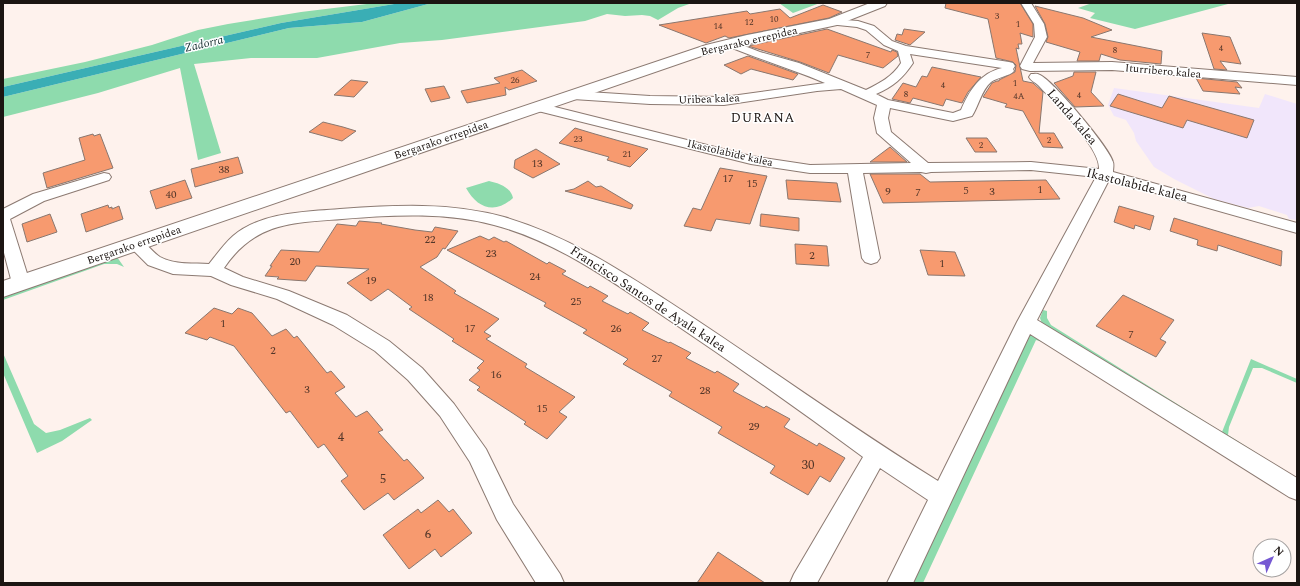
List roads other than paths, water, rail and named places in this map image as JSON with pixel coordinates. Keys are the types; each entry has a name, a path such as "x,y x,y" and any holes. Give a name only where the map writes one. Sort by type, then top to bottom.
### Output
{"street":[{"name":"Bergarako errepidea","path":"3,289 682,58 729,43 832,22 881,3"},
{"path":"1021,72 1041,37 1039,24 1026,3"},
{"name":"Iturribero kalea","path":"861,12 870,21 870,28"},
{"name":"Iturribero kalea","path":"832,22 858,24 870,28 888,43 903,49 1021,72 1112,66 1297,82"},
{"name":"Uribea kalea","path":"729,43 756,54 795,66 866,94 884,103 943,116 960,116 966,113 979,87 996,73 1021,72"},
{"path":"866,94 889,84 900,75 907,62 903,49"},
{"name":"Landa kalea","path":"1021,72 1041,81 1090,136 1100,150 1106,163 1105,174"},
{"name":"Uribea kalea","path":"573,95 650,100 724,100 817,87 844,86"},
{"path":"884,103 882,118 884,133 926,169"},
{"name":"Ikastolabide kalea","path":"539,107 751,160 810,169 926,169 1031,166 1105,174 1297,228"},
{"path":"855,168 871,258"},
{"path":"900,583 1026,322 1105,174"},
{"path":"3,216 14,208 36,198 104,177"},
{"name":"Francisco Santos de Ayala kalea","path":"214,270 230,248 242,237 256,229 277,221 377,211 433,212 498,221 531,232 565,246 609,271 784,388 876,454 942,496"},
{"path":"3,220 21,283"},
{"path":"135,244 154,261 173,268 214,270 237,281 283,295 340,320 382,346 415,374 447,410 478,456 505,512 551,583"},
{"path":"1026,322 1297,490"},
{"path":"803,583 876,454"}],"water":[{"name":"Zadorra","path":"400,3 432,3 362,22 289,28 3,97 3,87 281,23"}],"district":[{"name":"DURANA","path":"763,118"}]}
